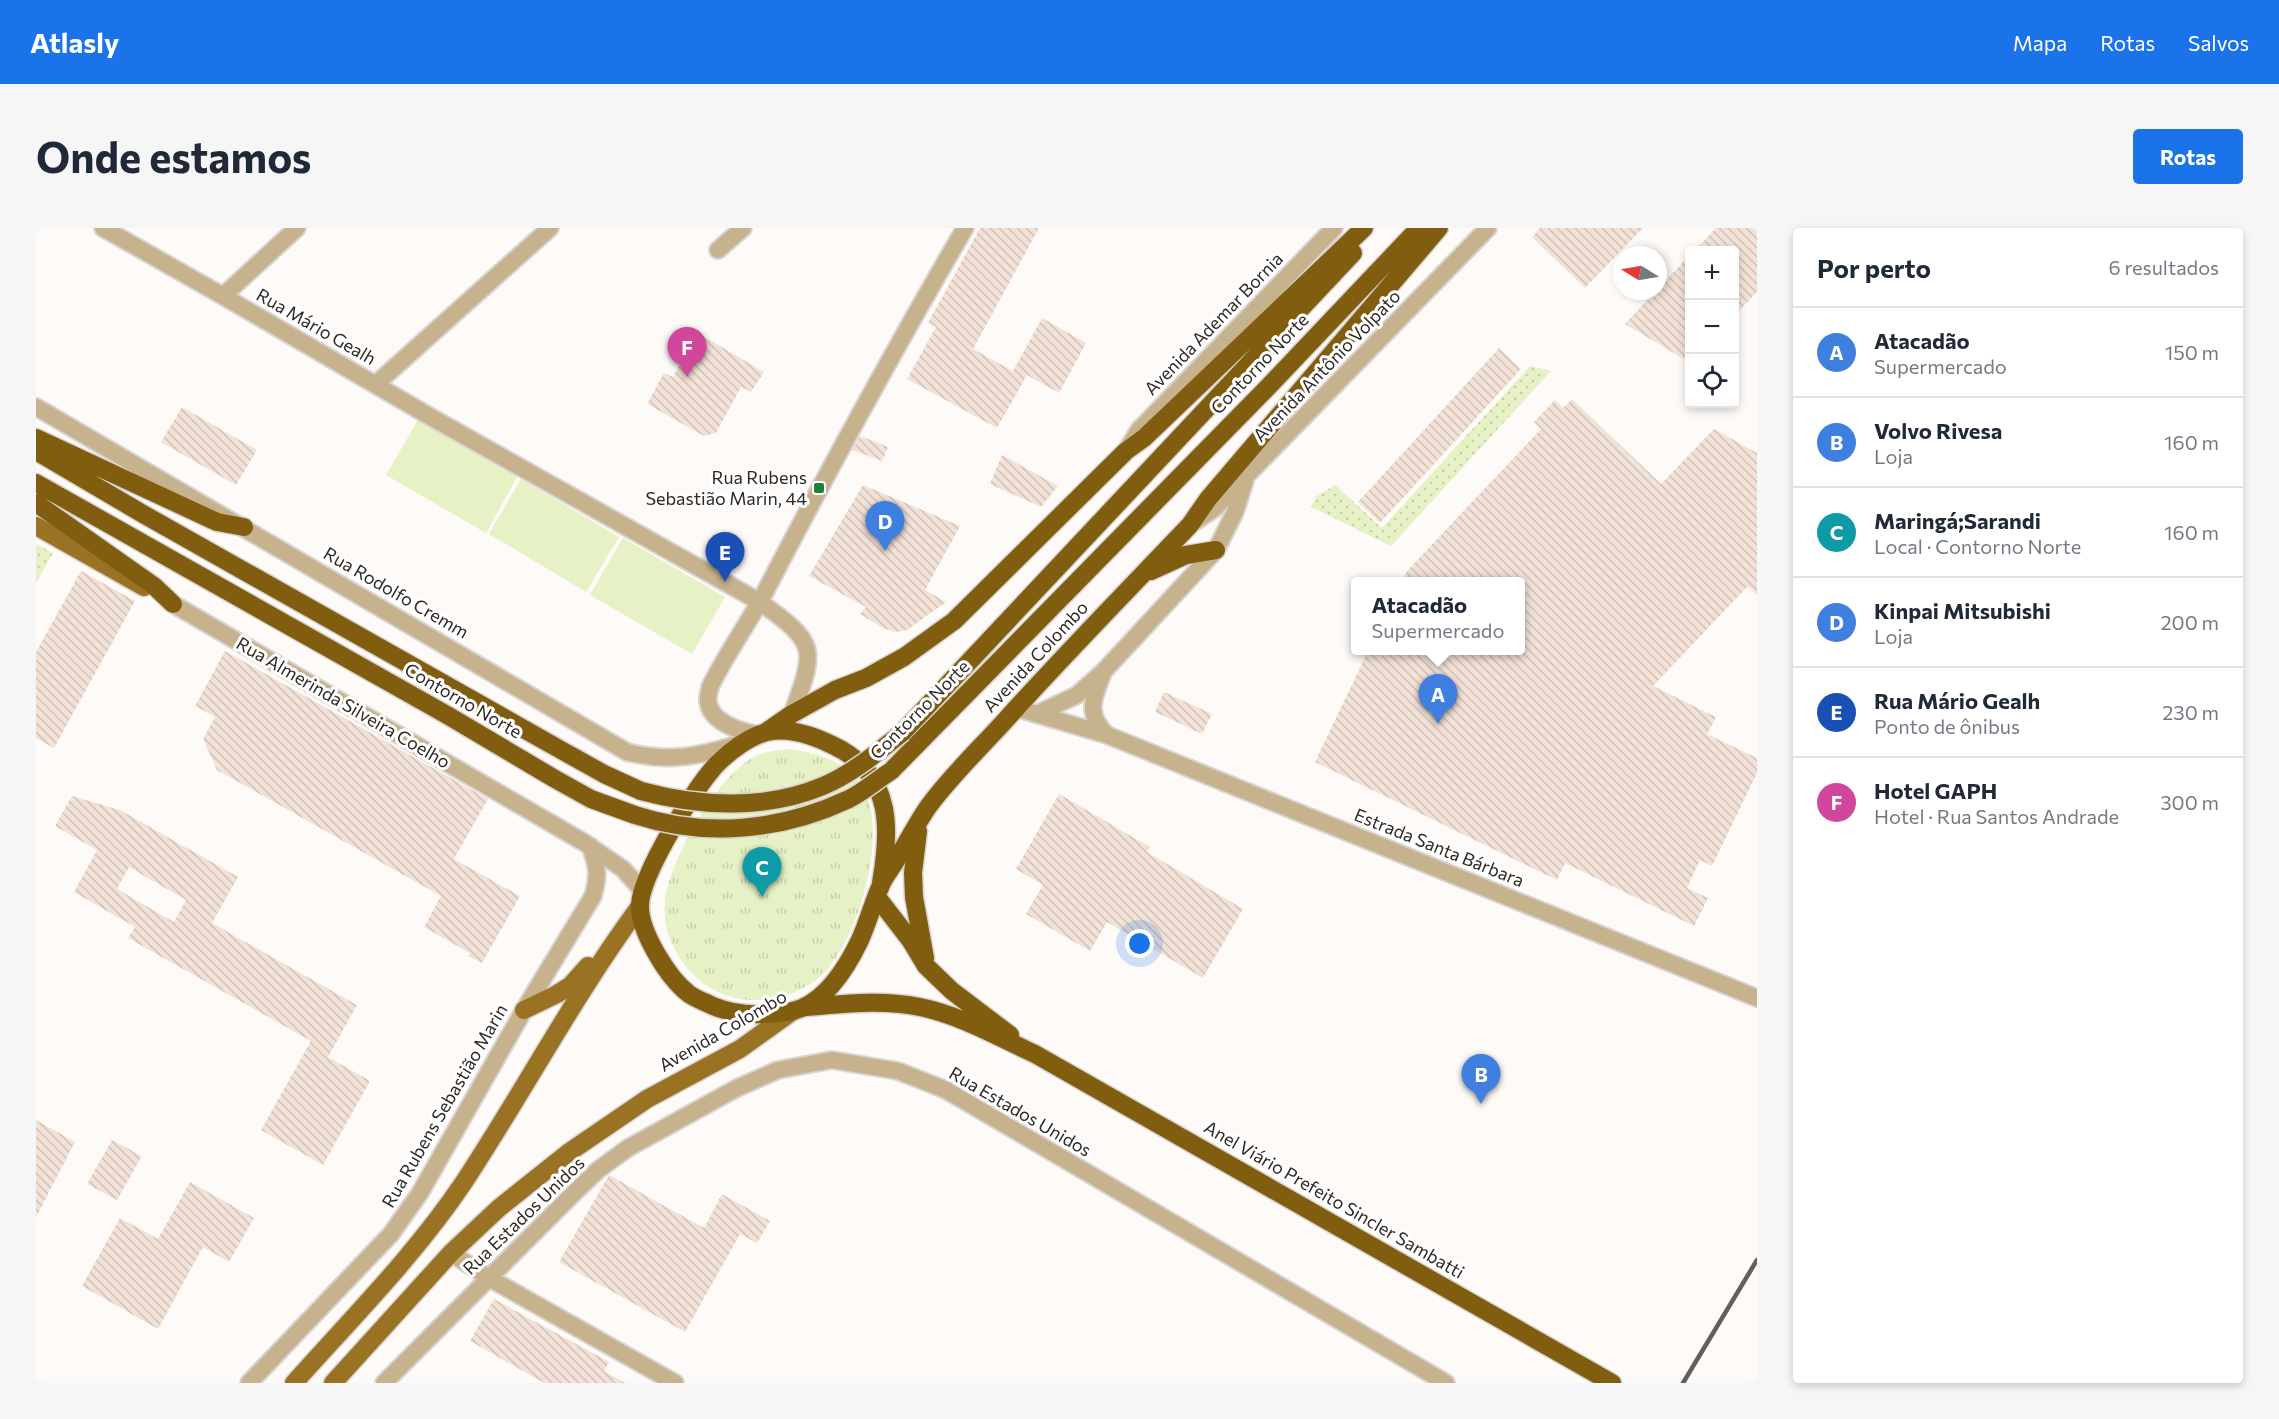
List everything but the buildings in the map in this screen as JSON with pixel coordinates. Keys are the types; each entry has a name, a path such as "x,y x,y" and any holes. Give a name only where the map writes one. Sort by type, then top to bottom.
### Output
{"highway":[{"path":"641,898 653,863 696,790 719,763 755,735 904,657 954,621 1126,451 1144,438 1364,228"},
{"name":"Contorno Norte","path":"36,451 143,514 604,774 641,791 684,801 737,804 784,798 824,785 869,759 903,732 1377,228"},
{"name":"Contorno Norte","path":"36,483 591,799 651,820 670,823 733,830 777,823 798,818 850,798 891,771 1269,386 1419,228"},
{"name":"Avenida Colombo","path":"800,1009 828,987 846,966 860,939 879,890 920,819 953,777 1190,525 1208,499 1439,228"},
{"path":"36,438 217,522 244,527"},
{"path":"36,503 154,586 173,604"},
{"path":"1139,578 1186,555 1216,550"},
{"path":"755,735 784,730 812,736 851,756 866,769 876,784 884,804 887,846 879,890"},
{"path":"920,819 913,873 914,897 926,966"},
{"name":"Anel Viário Prefeito Sincler Sambatti","path":"879,890 926,966 951,991 1035,1054"},
{"name":"Anel Viário Prefeito Sincler Sambatti","path":"641,898 644,928 672,976 688,993 730,1013 767,1014 890,1002 922,1007 958,1020 1035,1054 1612,1383"}],"main road":[{"name":"Rua Almerinda Silveira Coelho","path":"36,526 173,604"},
{"path":"294,1383 422,1240 464,1183 641,898"},
{"path":"524,1010 570,986 621,932"},
{"name":"Avenida Colombo","path":"333,1383 451,1253 498,1208 567,1153 646,1099 740,1049 800,1009"}],"street":[{"name":"Rua Mário Gealh","path":"103,228 760,602 789,623 808,647 809,662 792,714"},
{"path":"223,296 297,228"},
{"path":"376,384 550,228"},
{"path":"718,250 743,228"},
{"path":"755,735 730,727 713,714 708,702 711,687 760,602 833,460 965,228"},
{"name":"Avenida Ademar Bornia","path":"1126,451 1139,430 1334,228"},
{"name":"Avenida Antônio Volpato","path":"1190,525 1215,508 1488,228"},
{"name":"Rua Rodolfo Cremm","path":"36,407 627,752 649,757 681,758 711,753 755,735"},
{"path":"1037,714 1077,695 1103,672 1216,550 1235,512 1246,477"},
{"name":"Rua Almerinda Silveira Coelho","path":"173,604 590,846 623,869 641,898"},
{"path":"1103,672 1094,696 1093,712 1094,720 1107,735"},
{"name":"Estrada Santa Bárbara","path":"1016,708 1107,735 1757,998"},
{"name":"Rua Rubens Sebastião Marin","path":"249,1383 391,1234 420,1193 524,1010 593,896 597,881 597,865 590,846"},
{"name":"Rua Estados Unidos","path":"384,1383 574,1192 628,1148 737,1088 778,1070 832,1060 898,1071 946,1090 1446,1383"},
{"path":"451,1253 489,1278 675,1383"}],"green space":[{"path":"1530,366 1551,371 1391,546 1311,507 1317,496 1335,485 1382,528"},
{"path":"418,420 517,477 486,533 386,475"},
{"path":"521,479 619,537 586,592 489,534"},
{"path":"623,538 725,597 692,654 590,595"},
{"path":"36,544 53,553 36,583"},
{"path":"791,749 818,755 834,762 856,778 867,797 872,821 872,849 867,879 848,935 836,958 822,975 798,991 780,997 751,1000 735,998 703,983 679,957 665,922 668,885 696,822 724,783 738,768 752,758 766,752"}],"railway":[{"path":"1683,1383 1757,1260"}],"place":[{"name":"Hotel GAPH","path":"687,377"},
{"name":"Rua Rubens Sebastião Marin, 44","path":"819,488"},
{"name":"Kinpai Mitsubishi","path":"885,551"},
{"name":"Rua Mário Gealh","path":"725,582"},
{"name":"Atacadão","path":"1438,724"},
{"name":"Maringá;Sarandi","path":"762,897"},
{"name":"Volvo Rivesa","path":"1481,1104"}]}
